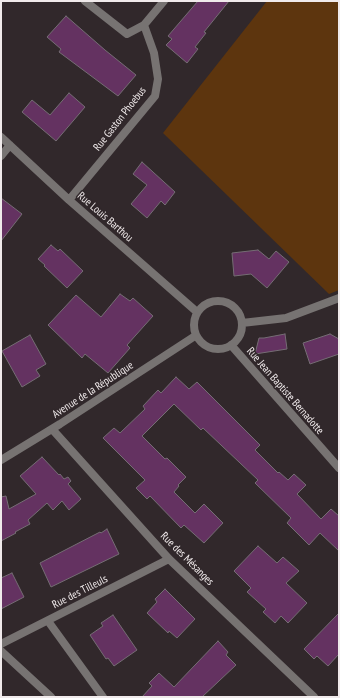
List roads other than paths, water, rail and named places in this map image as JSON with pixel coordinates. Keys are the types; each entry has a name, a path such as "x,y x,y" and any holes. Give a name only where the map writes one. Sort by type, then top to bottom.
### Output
{"street":[{"path":"85,1 128,34 144,25 164,1"},
{"name":"Rue Gaston Phoebus","path":"69,200 155,96 158,79 157,72 154,53 144,25"},
{"name":"Rue Louis Barthou","path":"1,137 69,200 197,312"},
{"path":"1,156 10,145"},
{"path":"242,323 286,318 339,298"},
{"path":"216,301 230,304 236,309 240,315 242,323 240,335 236,341 224,349 215,350 207,348 200,343 193,328 197,312 202,306 208,302 216,301"},
{"name":"Avenue de la République","path":"1,460 52,429 196,336"},
{"name":"Rue Jean Baptiste Bernadotte","path":"231,345 339,468"},
{"name":"Rue des Mésanges","path":"52,429 169,559 314,697"},
{"name":"Rue des Tilleuls","path":"1,644 169,559"},
{"path":"48,621 104,697"},
{"path":"1,651 51,697"}]}
